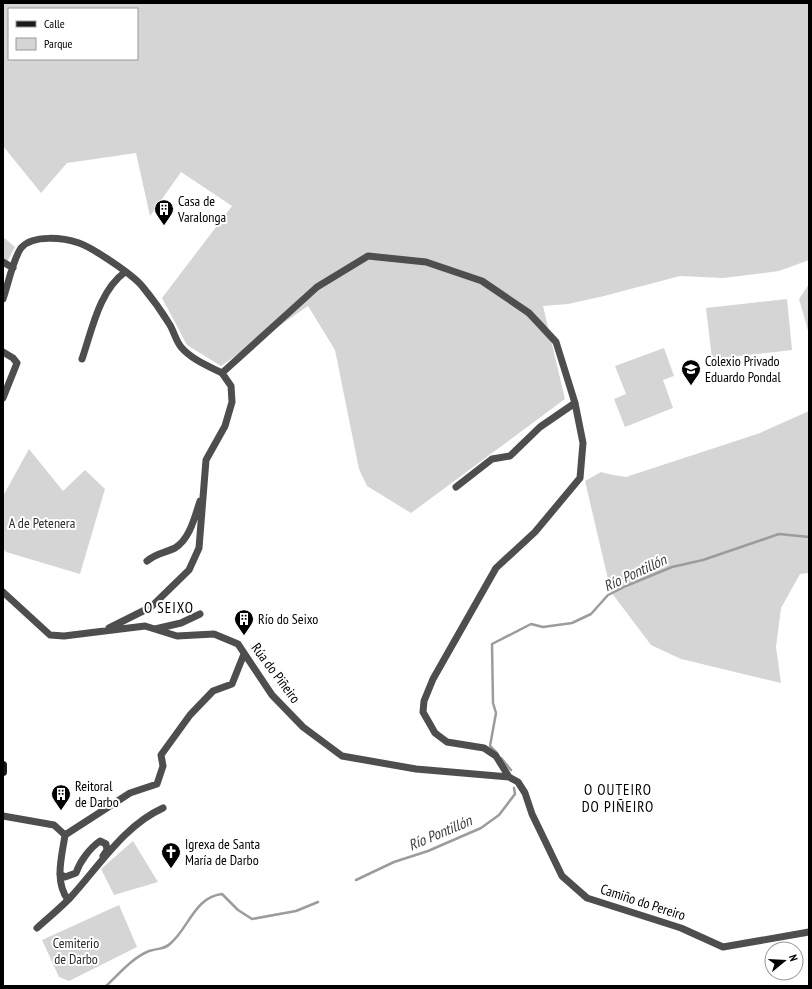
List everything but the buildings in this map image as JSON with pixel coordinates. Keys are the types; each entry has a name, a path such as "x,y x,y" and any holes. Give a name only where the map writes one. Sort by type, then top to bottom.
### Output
{"main road":[{"path":"3,765 3,772"}],"street":[{"path":"3,299 19,252 27,242 37,239 48,239 67,240 80,244 125,272 141,285 170,325 182,347 204,364 222,373 231,386 232,402 225,426 206,460 199,548 189,570 151,607 103,630"},
{"name":"Camiño do Pereiro","path":"222,373 317,287 368,256 426,262 482,281 529,314 556,342 574,403 583,443 580,478 535,532 496,568 433,679 424,701 423,712 435,732 447,742 484,748 496,756 509,777 518,782 525,793 532,814 562,876 587,898 681,928 723,947 809,932"},
{"path":"3,262 14,268"},
{"path":"82,359 99,306 119,276 125,272"},
{"path":"3,352 13,358 16,363 3,398"},
{"path":"456,487 492,459 510,456 540,427 574,403"},
{"path":"147,561 155,554 175,548 180,544 194,522 203,493"},
{"name":"Rúa do Piñeiro","path":"3,592 50,634 64,636 145,626 177,636 214,634 238,644 272,695 303,727 342,756 416,769 509,777"},
{"path":"155,629 181,623 200,614"},
{"path":"68,900 62,891 60,874 65,835 130,793 157,784 163,766 161,755 190,715 213,691 232,684 244,654"},
{"path":"37,928 68,900 122,838 141,820 163,808"},
{"path":"3,816 54,825 65,835"},
{"path":"60,874 65,877 76,873 78,867 93,846 100,841 106,844 107,850 97,867"}],"green space":[{"path":"3,3 809,3 809,260 779,271 723,278 680,276 568,304 543,306 565,399 411,513 367,486 359,469 335,350 308,306 221,366 187,345 162,298 232,206 181,172 150,216 136,153 67,163 41,193 3,146"},
{"path":"3,237 15,247 7,262 3,260"},
{"path":"809,284 809,334 799,299"},
{"path":"787,299 792,350 712,359 706,308"},
{"path":"664,348 674,376 663,380 673,408 625,427 614,399 626,394 615,366"},
{"path":"809,411 809,573 800,574 781,608 776,647 781,683 681,659 651,645 611,592 585,481 601,472 626,477 760,433"},
{"name":"A de Petenera","path":"29,449 63,491 85,470 105,489 80,574 6,552 3,548 3,496"},
{"path":"133,841 158,882 114,895 101,869"},
{"name":"Cemiterio de Darbo","path":"119,905 137,947 69,981 59,977 42,940"}],"waterway":[{"name":"Río Pontillón","path":"497,753 490,746 496,713 493,703 492,644 531,624 543,627 572,623 591,614 608,595 672,567 703,560 779,534 809,537"},
{"name":"Río Pontillón","path":"501,758 511,770"},
{"name":"Río Pontillón","path":"356,880 394,862 428,851 481,828 499,815 515,794 514,788"},
{"name":"Río Pontillón","path":"106,986 126,967 143,954 168,945 177,936 199,907 213,896 222,894 238,910 252,919 296,911 318,902"}],"place":[{"name":"Casa de Varalonga","path":"164,226"},
{"name":"Colexio Privado Eduardo Pondal","path":"691,386"},
{"name":"Río do Seixo","path":"244,636"},
{"name":"Reitoral de Darbo","path":"61,811"},
{"name":"Igrexa de Santa María de Darbo","path":"171,869"}],"district":[{"name":"O SEIXO","path":"169,608"},
{"name":"O OUTEIRO DO PIÑEIRO","path":"618,798"}]}
